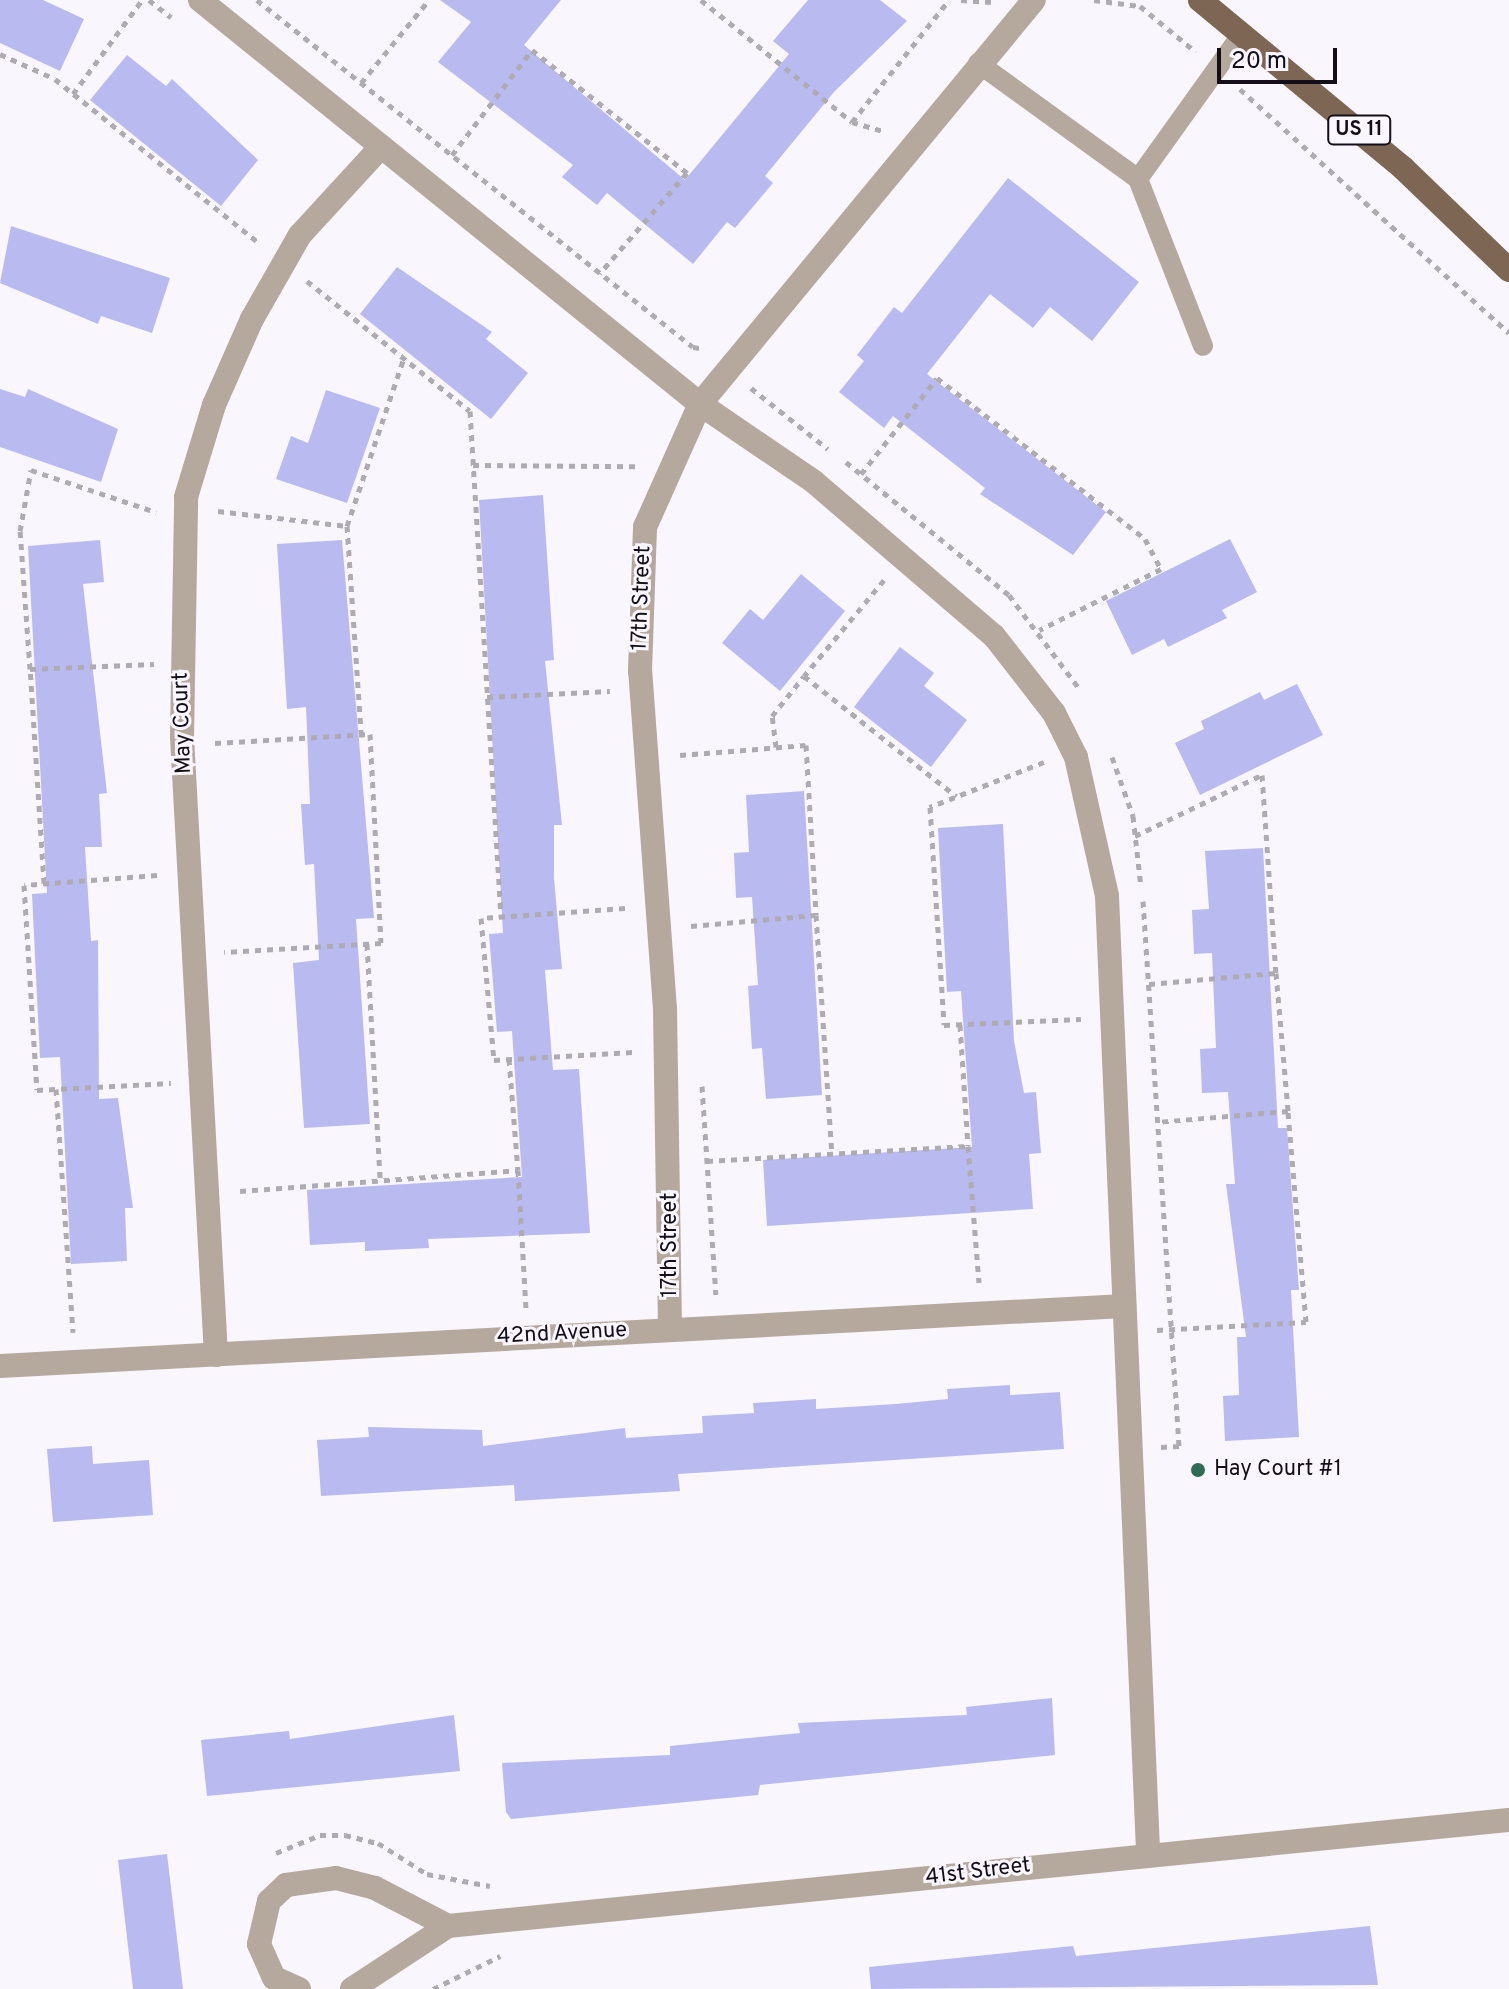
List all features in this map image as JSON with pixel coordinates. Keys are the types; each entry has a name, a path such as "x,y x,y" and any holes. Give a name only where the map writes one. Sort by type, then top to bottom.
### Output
{"main road":[{"name":"US 11","path":"1200,0 1403,168 1509,270"}],"street":[{"path":"200,0 700,404 740,431 903,558 1027,670 1073,751 1100,848 1112,1018 1148,1852"},
{"name":"17th Street","path":"670,1328 667,1050 642,689 645,527 700,404 978,63 1034,0"},
{"name":"May Court","path":"216,1355 211,1193 182,745 185,507 214,405 284,263 381,147"},
{"name":"42nd Avenue","path":"0,1366 528,1335 1124,1306"},
{"name":"41st Street","path":"448,1926 1148,1852 1509,1820"},
{"path":"299,1989 274,1978 259,1944 269,1901 286,1885 336,1878 375,1888 448,1926 352,1989"}],"lane":[{"path":"1138,179 1242,34"},
{"path":"978,63 1138,179 1203,346"}],"path":[{"path":"73,94 142,0"},
{"path":"257,0 600,273 704,350 927,526 1039,630 1080,690"},
{"path":"361,83 429,0"},
{"path":"701,0 852,122 888,134 878,147"},
{"path":"852,122 949,0"},
{"path":"961,0 997,0"},
{"path":"1094,0 1140,6 1216,68 1509,333"},
{"path":"452,155 532,50 687,173 600,273"},
{"path":"0,54 73,94 470,411 501,917"},
{"path":"704,350 712,347"},
{"path":"361,734 347,526 404,358"},
{"path":"861,474 937,378 1145,539 1161,569 1039,630"},
{"path":"740,431 768,401"},
{"path":"473,465 672,467"},
{"path":"44,883 20,531 31,470 160,513"},
{"path":"185,507 347,526"},
{"path":"776,747 772,716 927,526"},
{"path":"30,669 154,664"},
{"path":"804,676 956,796"},
{"path":"487,697 642,689"},
{"path":"182,745 370,734 381,943 197,954"},
{"path":"1133,1449 1179,1446 1151,1014 1149,984 1135,836 1105,739 930,807 944,1025 1151,1014"},
{"path":"679,741 681,770"},
{"path":"680,755 806,745 832,1154"},
{"path":"1135,836 1262,775 1288,1111"},
{"path":"166,874 24,885 37,1090 180,1082"},
{"path":"667,1050 494,1060 481,918 690,904 692,942"},
{"path":"691,926 816,915"},
{"path":"367,944 380,1180"},
{"path":"1149,984 1276,973"},
{"path":"960,1025 981,1311"},
{"path":"509,1059 528,1335"},
{"path":"701,1082 718,1325"},
{"path":"707,1161 968,1146"},
{"path":"211,1193 518,1170"},
{"path":"263,1861 292,1842 345,1835 378,1843 427,1874 499,1887"}],"building":[{"path":"0,0 43,0 84,19 60,71 0,43"},
{"path":"440,0 561,0 524,45 685,180 789,54 773,41 808,0 880,0 907,21 834,92 765,176 773,183 735,228 727,222 693,264 607,193 597,205 562,177 573,165 438,62 471,22"},
{"path":"127,55 166,86 172,79 258,160 221,206 90,100"},
{"path":"1008,178 1139,282 1092,341 1050,307 1033,328 990,294 927,374 1106,512 1073,555 980,494 985,488 893,416 884,428 839,392 864,361 857,355 894,307 902,313"},
{"path":"11,226 170,278 152,333 101,316 98,324 0,283"},
{"path":"397,267 492,332 486,339 528,373 491,419 360,314"},
{"path":"0,389 25,397 28,389 118,429 101,482 0,447"},
{"path":"326,390 380,408 347,503 276,479 291,436 308,443"},
{"path":"543,495 554,660 545,661 562,825 554,825 554,878 562,969 545,970 553,1070 579,1069 590,1233 428,1239 429,1248 365,1251 365,1242 310,1245 307,1190 522,1177 512,1031 497,1032 489,934 503,933 479,500"},
{"path":"1230,539 1257,592 1222,610 1227,618 1168,647 1164,639 1132,655 1106,601"},
{"path":"100,540 104,582 83,584 107,793 99,794 102,847 85,847 91,941 98,940 99,1099 118,1098 133,1208 125,1208 127,1261 71,1264 60,1057 40,1058 32,894 47,893 28,546"},
{"path":"342,540 374,918 356,919 370,1124 304,1128 293,963 319,960 314,864 305,865 301,804 310,804 306,707 287,709 277,544"},
{"path":"801,574 845,611 780,691 722,643 750,609 763,620"},
{"path":"900,647 934,673 924,686 967,720 931,767 854,707"},
{"path":"1297,684 1323,735 1200,795 1175,743 1204,729 1201,721 1260,692 1264,700"},
{"path":"804,791 822,1095 766,1099 762,1048 752,1049 748,986 758,985 752,897 736,898 734,853 749,852 746,795"},
{"path":"1003,824 1014,1041 1024,1093 1036,1092 1041,1153 1029,1154 1033,1209 767,1226 763,1160 972,1147 961,991 947,992 938,828"},
{"path":"1263,848 1278,1128 1287,1128 1299,1290 1291,1290 1299,1437 1225,1441 1223,1396 1239,1395 1237,1337 1246,1337 1226,1184 1235,1184 1228,1092 1202,1093 1200,1049 1216,1048 1212,953 1194,954 1192,910 1209,909 1205,851"},
{"path":"1010,1385 1010,1395 1060,1392 1064,1449 678,1474 680,1491 515,1501 514,1485 321,1496 317,1440 369,1437 368,1427 482,1430 483,1446 625,1428 626,1438 703,1433 702,1416 754,1413 753,1403 816,1399 816,1409 896,1404 948,1399 947,1389"},
{"path":"92,1446 93,1464 149,1460 153,1515 53,1522 47,1449"},
{"path":"1052,1698 1055,1755 760,1785 758,1795 511,1819 506,1812 502,1763 670,1755 670,1746 800,1733 798,1723 967,1715 966,1707"},
{"path":"454,1715 460,1771 207,1796 201,1740 289,1731 290,1739"},
{"path":"167,1854 183,1989 133,1989 118,1860"},
{"path":"1370,1926 1378,1985 871,1989 869,1967 1073,1946 1076,1956"}],"place":[{"name":"Hay Court #1","path":"1198,1470"}]}
